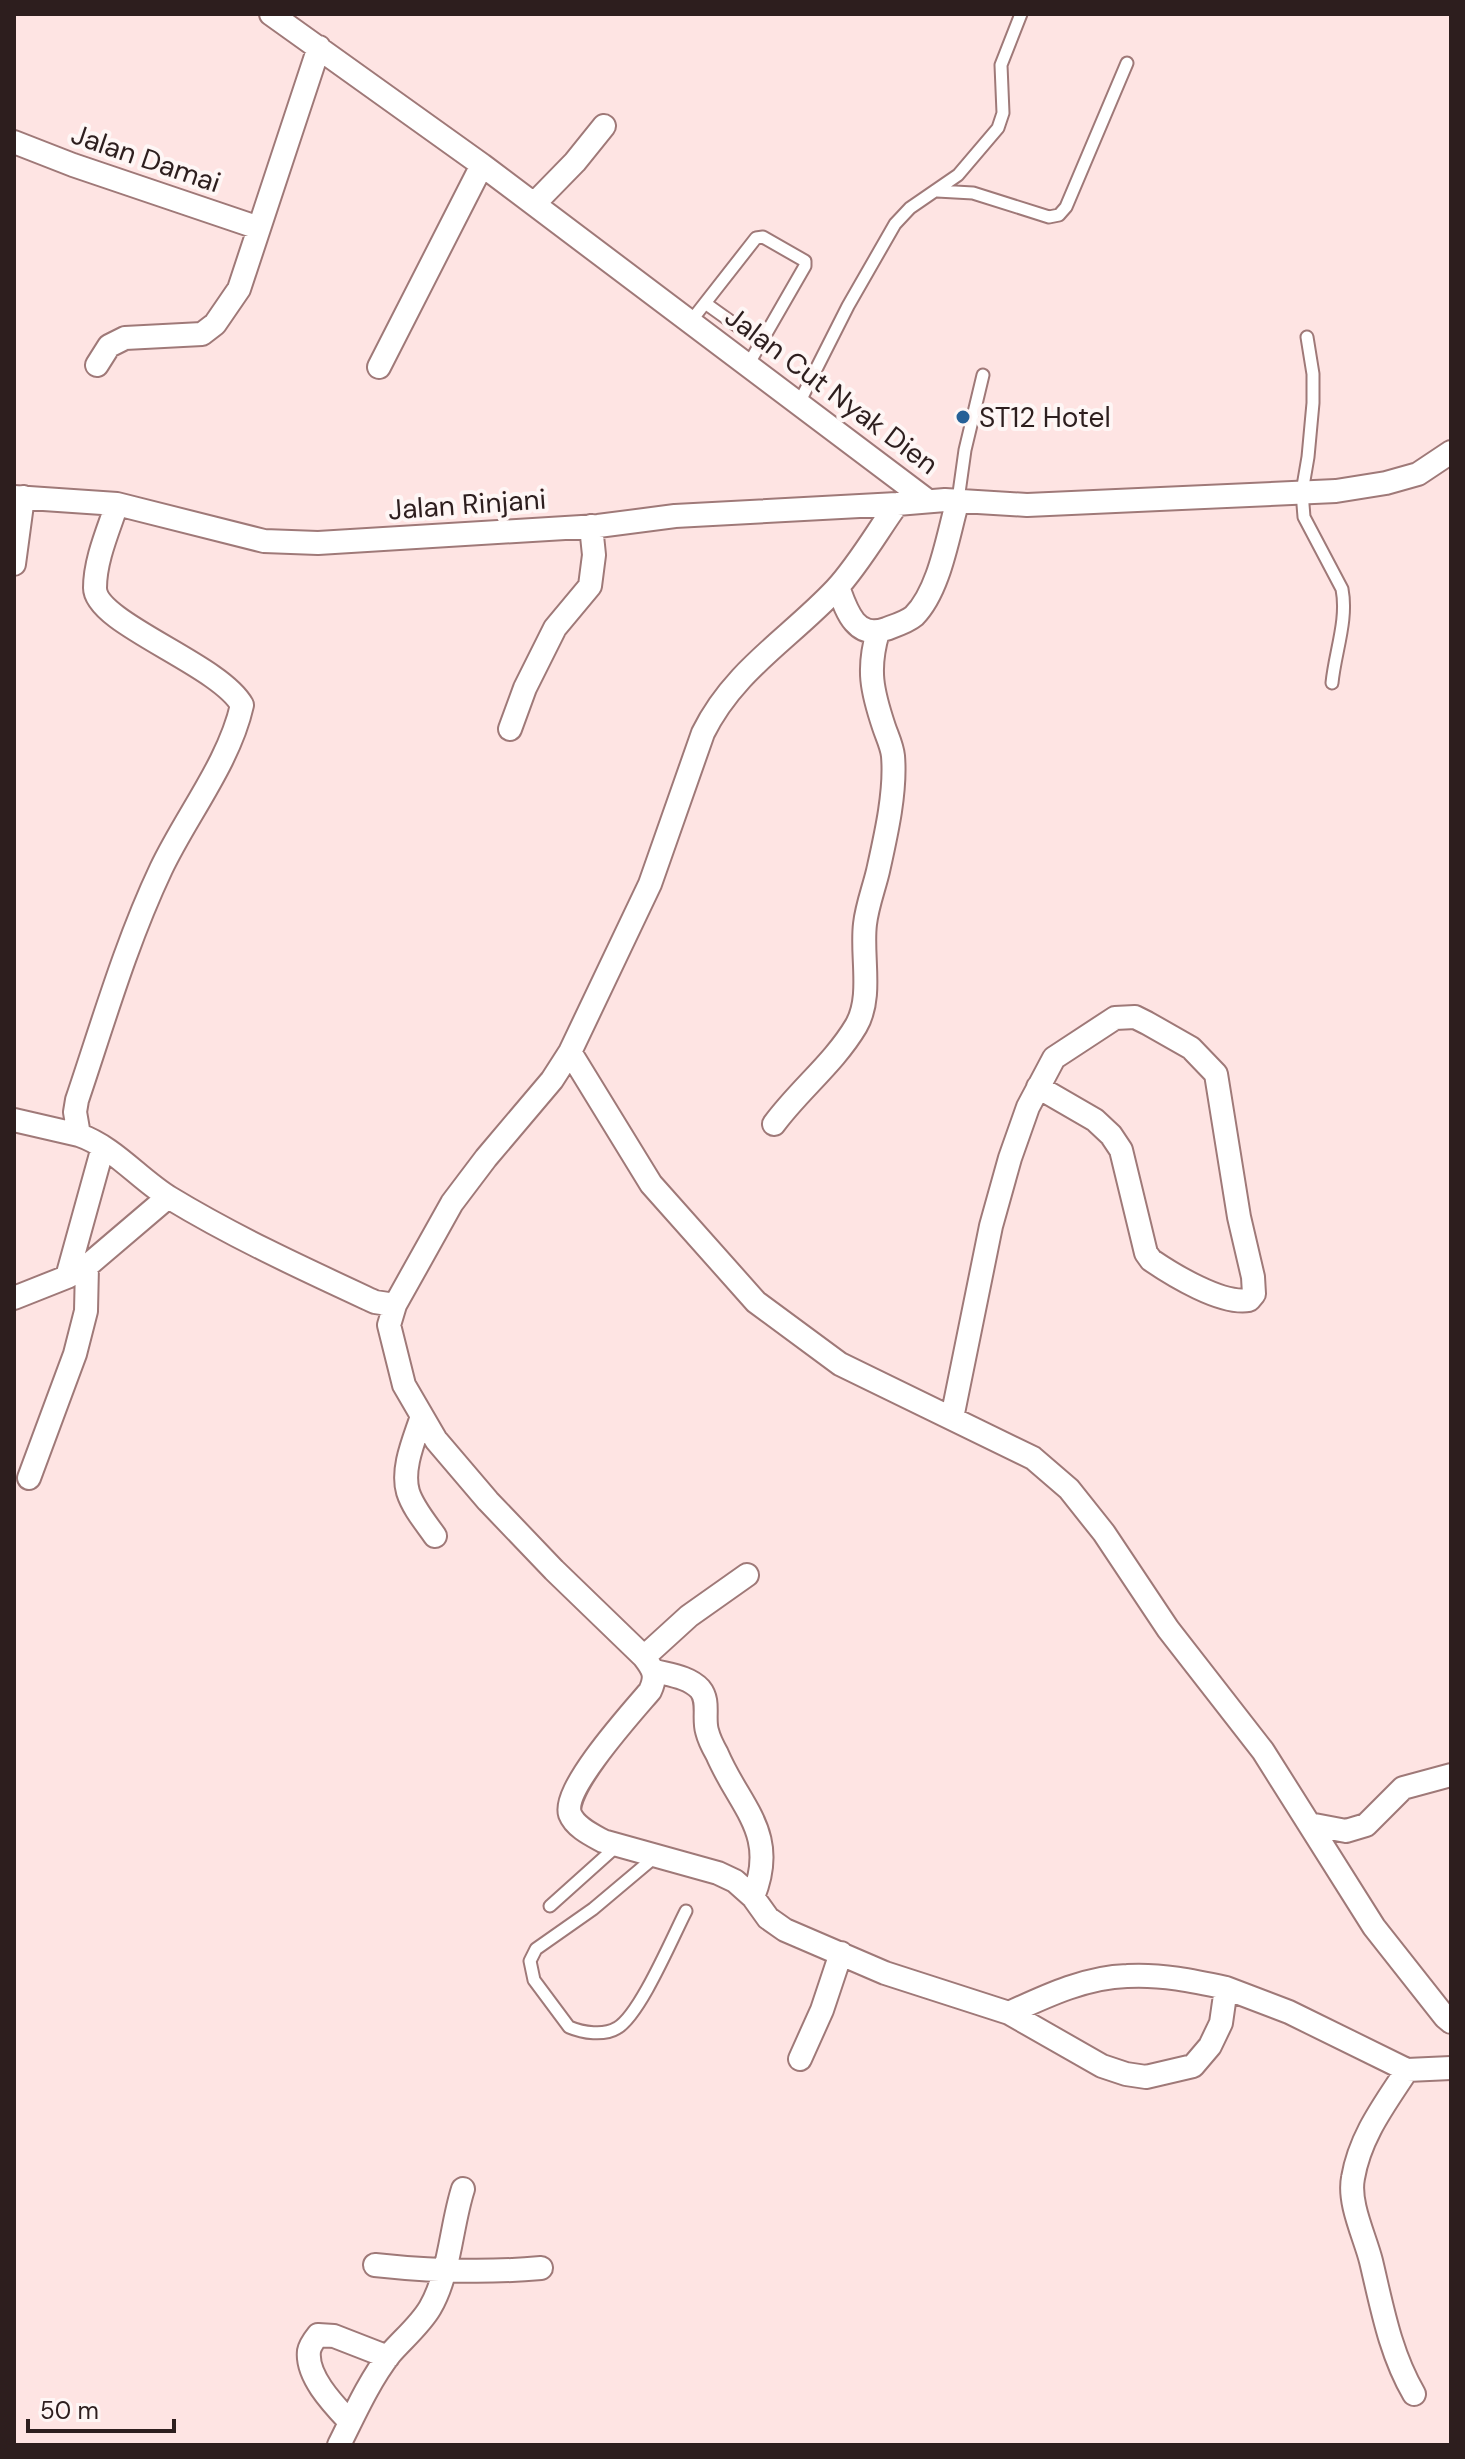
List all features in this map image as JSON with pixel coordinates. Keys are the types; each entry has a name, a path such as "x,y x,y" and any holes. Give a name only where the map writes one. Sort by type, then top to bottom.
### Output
{"street":[{"name":"Jalan Cut Nyak Dien","path":"271,14 534,204 698,312 748,365 928,501 1027,505 1336,491 1418,474 1451,452"},
{"path":"97,365 109,346 125,338 202,334 215,324 239,289 319,47"},
{"path":"534,204 575,162 604,126"},
{"name":"Jalan Damai","path":"14,142 259,228"},
{"path":"379,367 482,165"},
{"path":"14,564 18,497"},
{"name":"Jalan Rinjani","path":"18,497 117,504 264,541 287,542 364,541 591,526 675,516 928,501"},
{"path":"838,587 849,617 860,629 878,632 913,617 928,594 941,563 958,500"},
{"path":"79,1135 75,1112 77,1100 125,956 161,868 207,787 239,720 242,705 235,692 116,618 97,599 98,563 117,504"},
{"path":"753,1897 760,1879 762,1852 759,1832 706,1730 705,1696 698,1686 688,1680 649,1664 488,1501 436,1440 404,1385 389,1325 395,1305 452,1203 552,1080 570,1052 650,884 714,710 743,674 838,587 897,504"},
{"path":"510,729 525,688 555,628 590,586 594,555 591,526"},
{"path":"774,1124 832,1059 858,1024 864,1001 865,921 891,807 893,772 893,752 870,674 878,632"},
{"path":"952,1418 991,1226 1028,1107 1038,1087 1054,1058 1115,1018 1135,1017 1191,1048 1216,1074 1254,1294 1249,1300 1241,1301 1216,1295 1151,1260 1146,1253 1121,1150 1095,1120 1038,1087"},
{"path":"570,1052 651,1184 756,1302 840,1364 1033,1458 1069,1489 1104,1533 1168,1629 1263,1751 1374,1927 1451,2022"},
{"path":"14,1120 79,1135 103,1147 168,1197 283,1259 375,1302 395,1305"},
{"path":"29,1478 75,1354 86,1311 77,1271 103,1147"},
{"path":"14,1298 77,1271 168,1197"},
{"path":"422,1416 409,1462 408,1491 435,1536"},
{"path":"649,1664 689,1616 747,1575"},
{"path":"649,1664 655,1680 650,1691 596,1755 569,1809 572,1818 589,1833 619,1845 718,1873 735,1881 753,1897 768,1918 785,1930 885,1973 1009,2013 1102,2066 1146,2077 1193,2066 1210,2046 1221,2023 1226,1988"},
{"path":"1309,1824 1346,1831 1366,1825 1403,1788 1451,1775"},
{"path":"800,2059 822,2010 841,1953"},
{"path":"1009,2013 1052,1994 1098,1979 1127,1976 1179,1979 1226,1988 1289,2012 1407,2070 1451,2068"},
{"path":"1407,2070 1363,2140 1352,2182 1358,2221 1388,2334 1401,2372 1414,2394"},
{"path":"339,2445 349,2421 388,2357 430,2307 444,2271 463,2189"},
{"path":"375,2265 444,2271 541,2268"},
{"path":"349,2421 309,2367 309,2348 318,2335 334,2336 388,2357"}],"lane":[{"path":"799,403 848,306 895,224 910,208 958,175 998,128 1003,113 1001,65 1021,14"},
{"path":"937,191 973,193 1049,217 1059,215 1066,207 1127,63"},
{"path":"748,365 761,343 805,266 805,261 763,237 756,238 698,312 761,343"},
{"path":"1307,337 1313,374 1313,403 1302,492 1304,517 1342,589 1344,601 1332,683"},
{"path":"958,500 965,450 983,375"},
{"path":"550,1906 619,1845"},
{"path":"656,1856 593,1909 536,1949 530,1961 534,1980 569,2027 577,2031 605,2032 619,2027 645,1992 686,1911"}],"place":[{"name":"ST12 Hotel","path":"963,417"}]}
